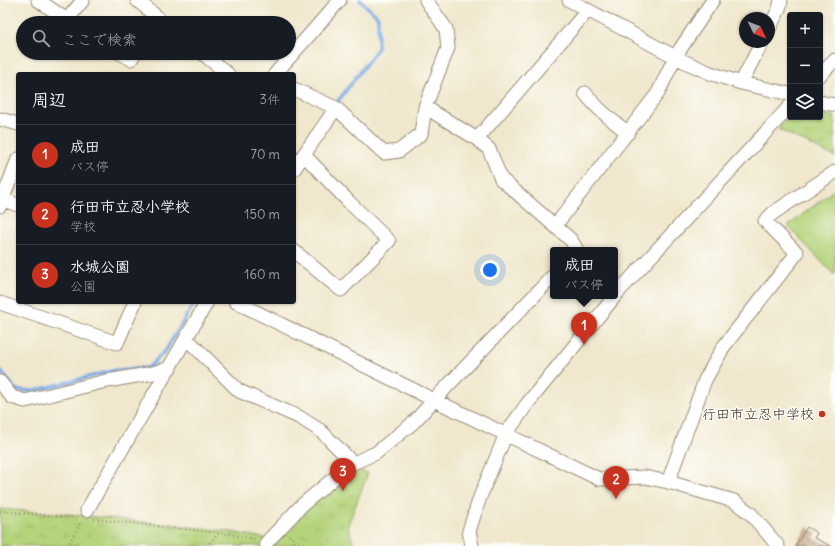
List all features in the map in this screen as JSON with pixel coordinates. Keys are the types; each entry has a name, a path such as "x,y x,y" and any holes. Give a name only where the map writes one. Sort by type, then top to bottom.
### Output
{"street":[{"path":"38,0 61,16"},
{"path":"73,16 83,0"},
{"path":"137,0 154,16"},
{"path":"296,50 340,0"},
{"path":"296,91 336,108 384,153 399,151 421,134 425,107 448,48 446,29 426,0"},
{"path":"569,0 675,57 710,73 741,83 787,93"},
{"path":"555,226 658,93 675,57 713,0"},
{"path":"775,17 781,0"},
{"path":"477,139 588,10"},
{"path":"741,83 759,48"},
{"path":"211,60 226,72"},
{"path":"277,72 287,60"},
{"path":"823,72 835,60"},
{"path":"585,93 592,103 628,133"},
{"path":"823,103 835,106"},
{"path":"425,107 477,139 489,149 501,179 571,240 576,247"},
{"path":"296,166 336,108"},
{"path":"618,287 787,109"},
{"path":"0,119 16,123"},
{"path":"296,253 341,290 389,241 304,155"},
{"path":"16,164 1,201 16,204"},
{"path":"668,482 705,380 724,346 797,252 765,221 773,213 835,172"},
{"path":"266,543 302,505 351,464 376,453 414,422 550,279"},
{"path":"472,546 469,531 480,497 506,434 527,404 608,299"},
{"path":"0,303 117,343 135,304"},
{"path":"85,514 206,304"},
{"path":"240,304 434,400 599,479 645,477 734,501 751,514 778,546"},
{"path":"186,338 223,377 239,391 299,417 321,431 348,458 351,464"},
{"path":"0,382 12,397 24,401 102,382 153,373 170,368"}],"path":[{"path":"0,511 85,514 252,538 266,543"},
{"path":"68,546 85,514"},
{"path":"280,528 295,541 309,546"},
{"path":"207,546 219,533"}],"green space":[{"path":"823,114 835,117 835,157 778,129 787,119 823,120"},
{"path":"835,189 835,274 834,275 788,226"},
{"path":"350,468 368,473 348,525 354,546 0,546 0,509 78,515 226,531 273,540"}],"building":[{"path":"807,527 817,533 814,538 831,546 795,546"}],"waterway":[{"path":"335,105 378,48 378,17 360,0"},
{"path":"0,370 16,390 34,391 116,370 148,368 166,350 194,304"}],"place":[{"name":"成田","path":"584,345"},
{"name":"行田市立忍中学校","path":"822,414"},
{"name":"水城公園","path":"343,491"},
{"name":"行田市立忍小学校","path":"616,499"}]}
